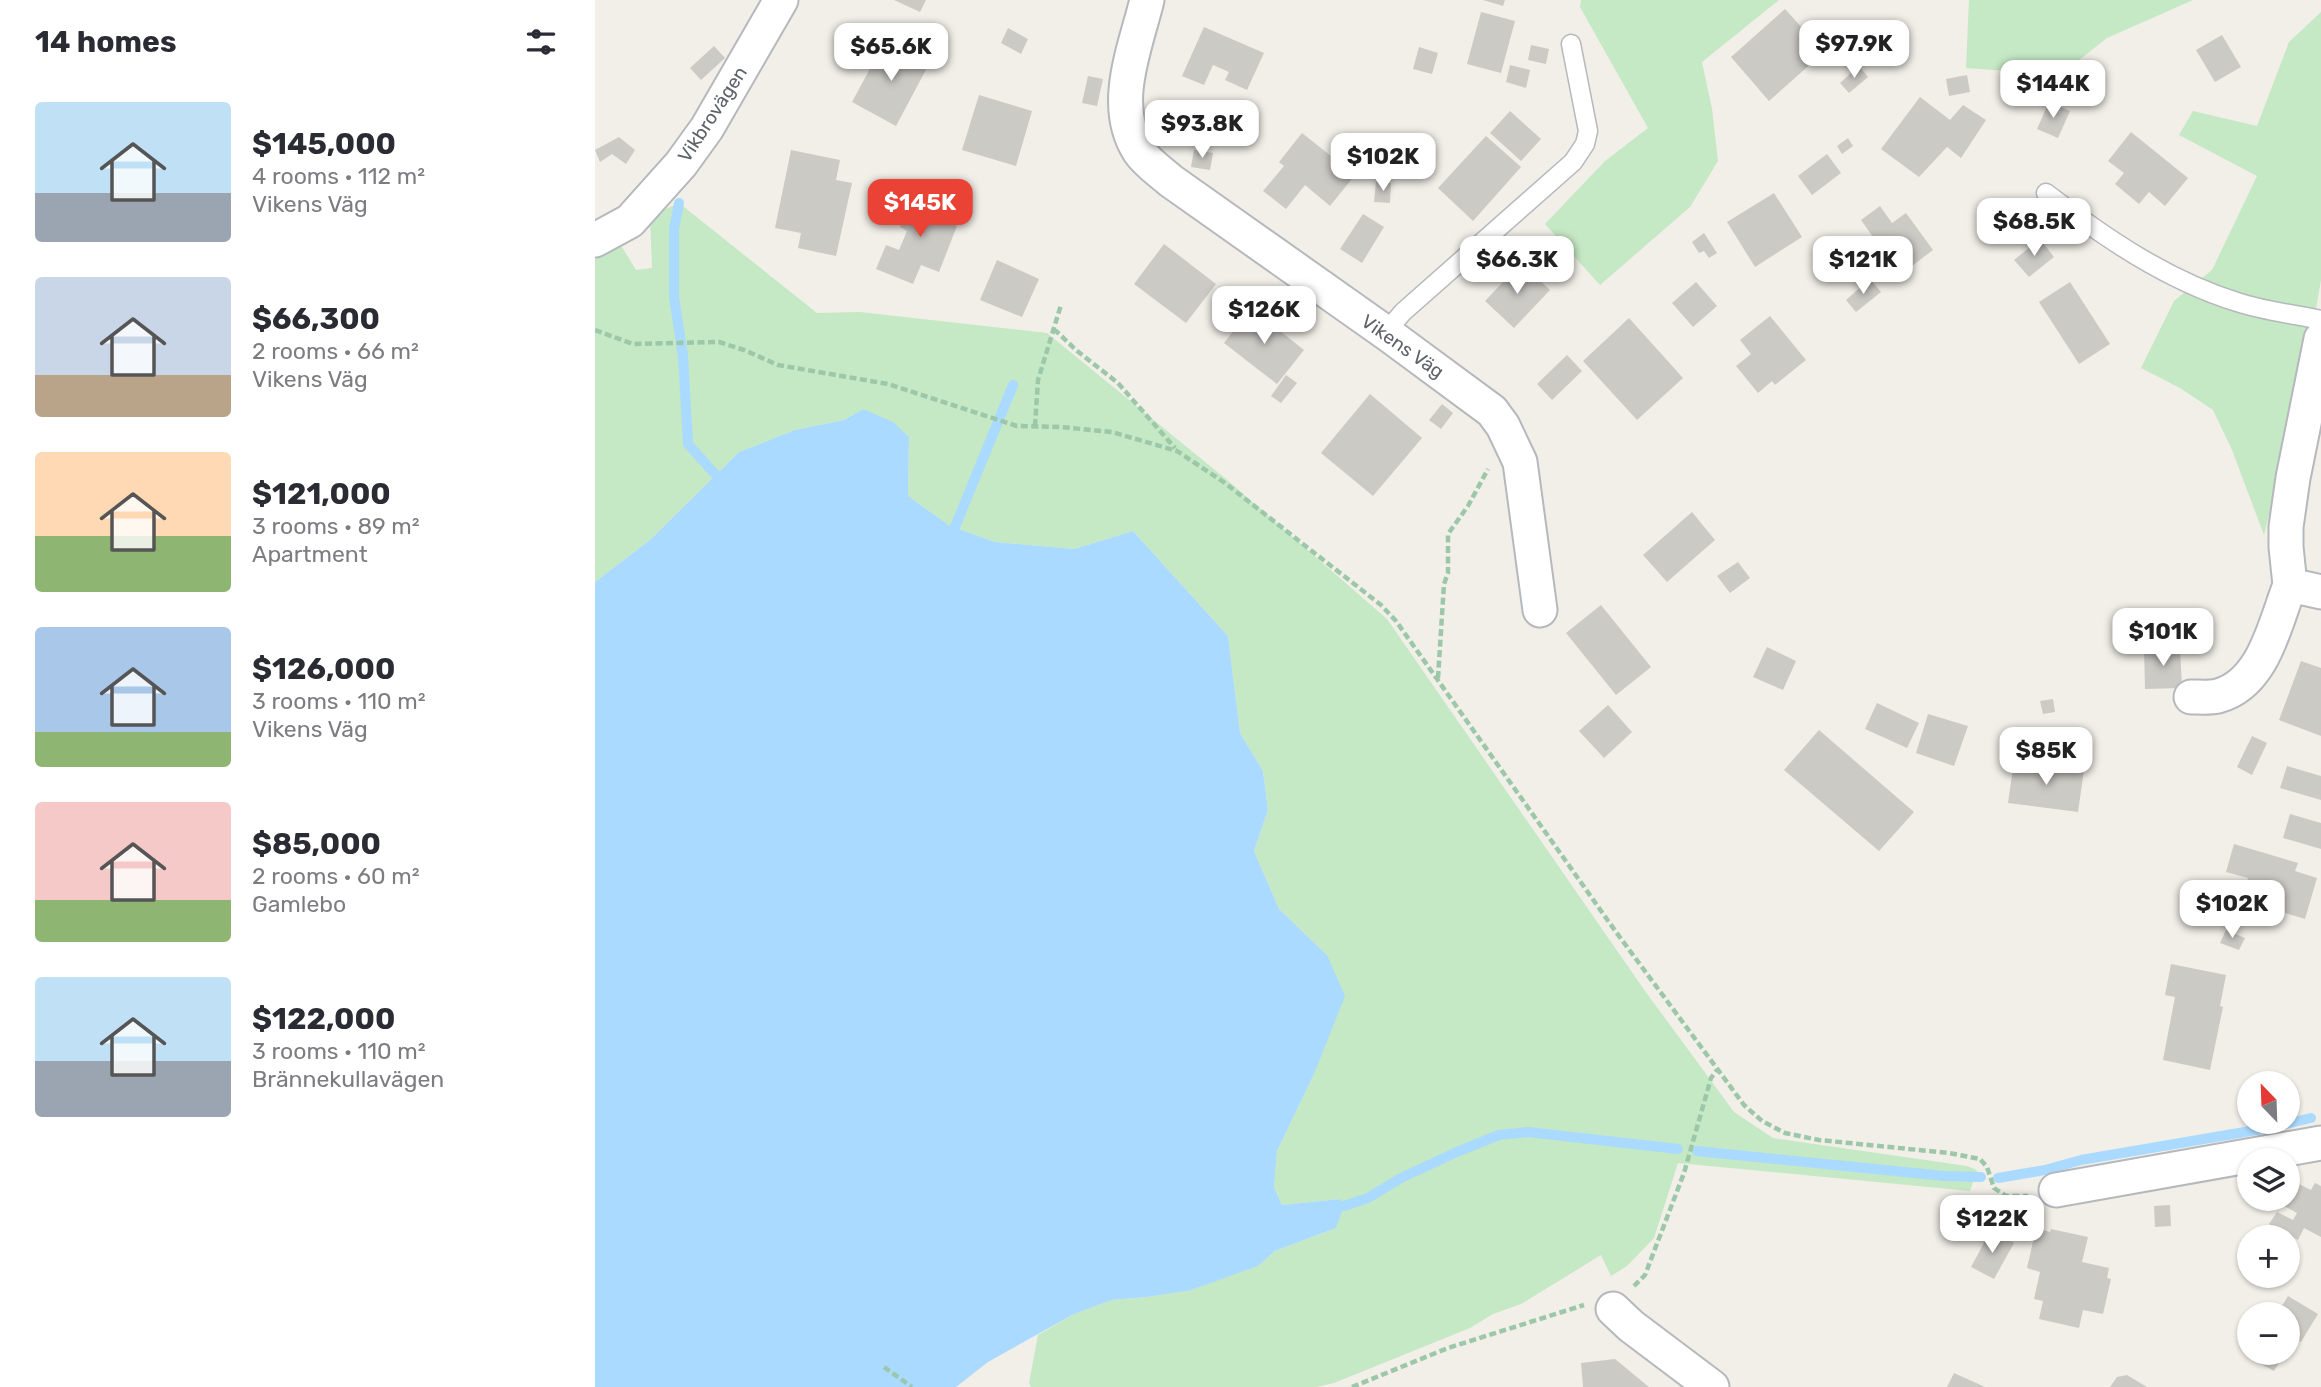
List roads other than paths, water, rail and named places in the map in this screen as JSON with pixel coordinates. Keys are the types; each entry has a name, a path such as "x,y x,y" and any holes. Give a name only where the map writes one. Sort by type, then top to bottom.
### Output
{"street":[{"name":"Vikbrovägen","path":"595,240 630,221 681,164 707,128 781,0"},
{"name":"Vikens Väg","path":"1147,0 1124,104 1128,130 1141,154 1171,181 1486,406 1503,426 1520,462 1540,610"},
{"path":"2190,697 2217,696 2245,681 2306,589 2286,547 2286,527 2321,338"},
{"path":"2056,1191 2321,1143"},
{"path":"1613,1308 1631,1326 1711,1387"}],"lane":[{"path":"1385,333 1403,312 1573,162 1585,144 1588,131 1571,44"},
{"path":"2046,193 2095,229 2159,270 2237,302 2321,320"}],"water":[{"path":"863,409 893,422 909,437 908,496 950,526 995,542 1074,549 1133,531 1228,636 1240,733 1263,771 1268,810 1254,851 1279,909 1327,955 1345,996 1314,1074 1277,1151 1274,1187 1282,1205 1340,1199 1344,1206 1336,1228 1275,1251 1258,1266 1191,1290 1112,1300 1074,1314 988,1362 956,1387 595,1387 595,582 651,539 739,452 795,430 844,420"}],"waterway":[{"path":"679,203 674,229 674,297 683,356 688,444 716,475"},
{"path":"955,527 1013,385"},
{"path":"1998,1178 2311,1118"},
{"path":"1344,1206 1368,1198 1401,1178 1499,1135 1528,1132 1678,1149"},
{"path":"1697,1151 1944,1176 1981,1177"}]}
